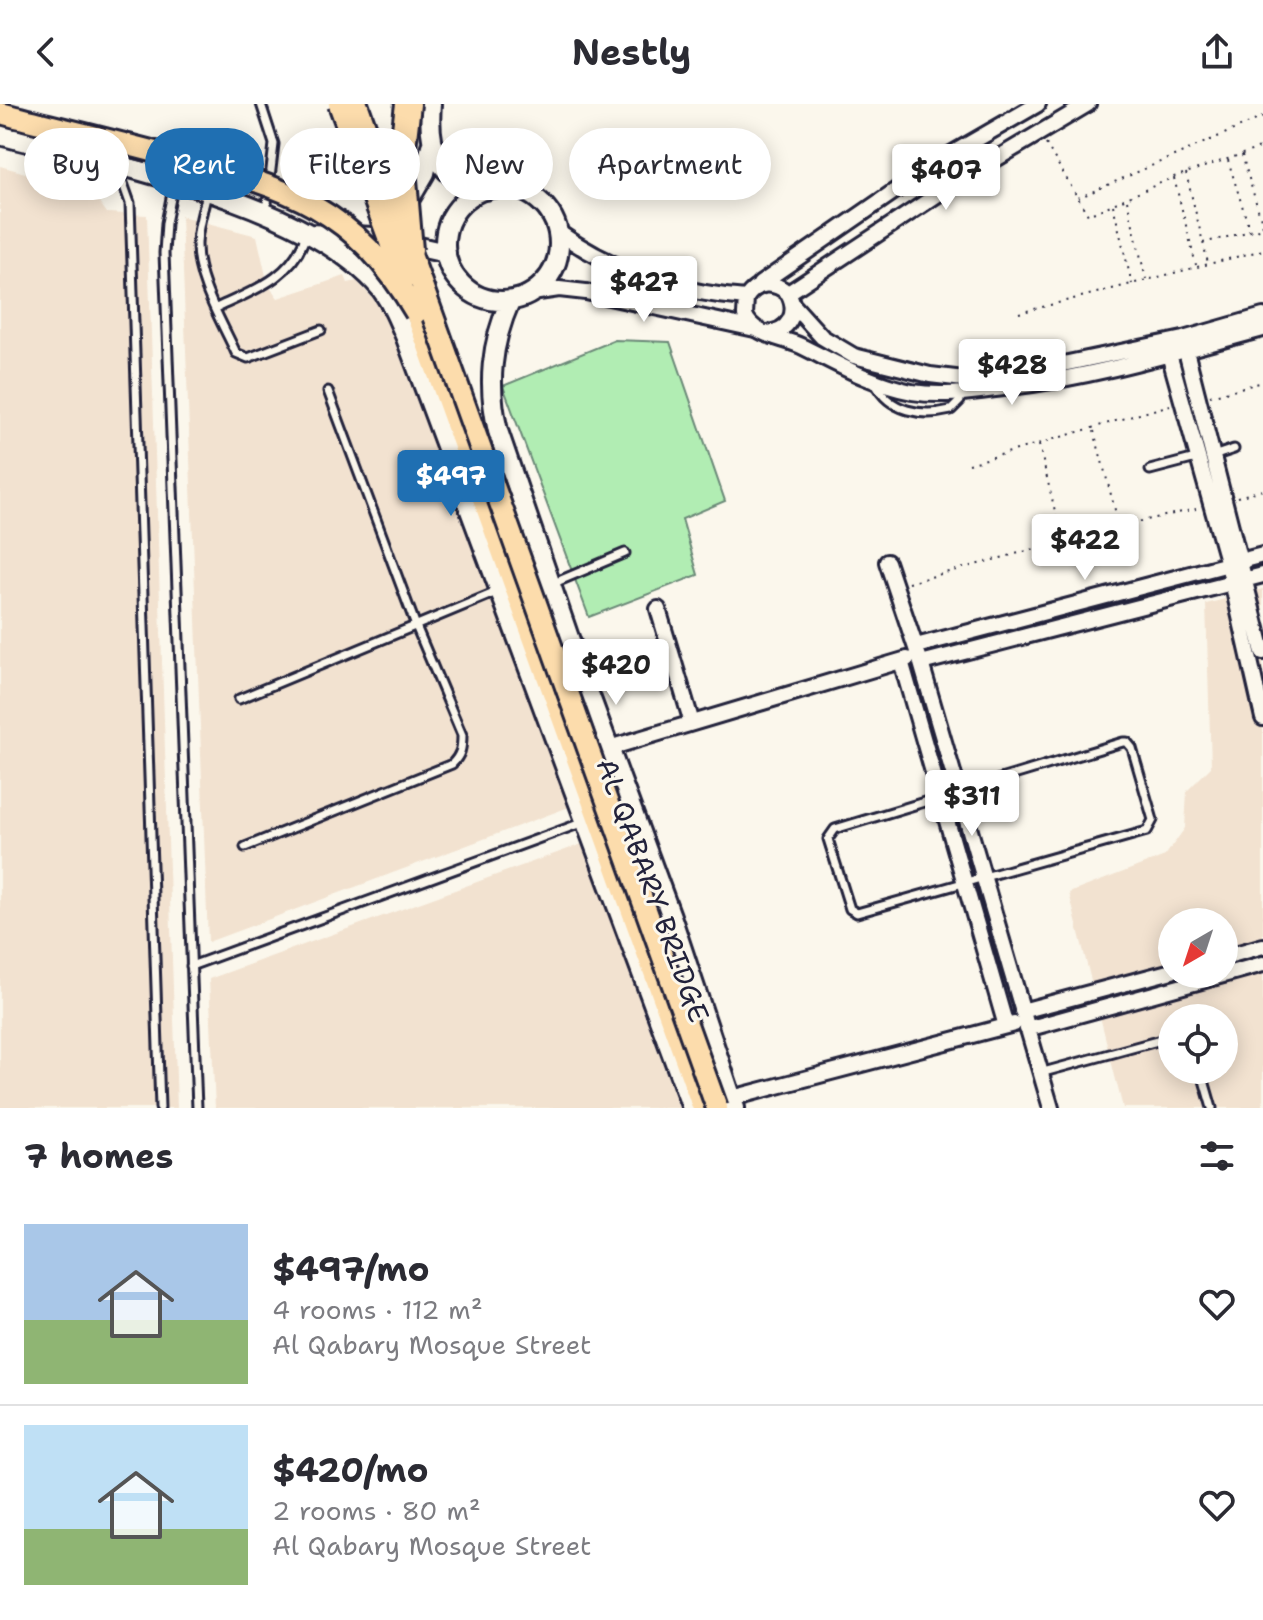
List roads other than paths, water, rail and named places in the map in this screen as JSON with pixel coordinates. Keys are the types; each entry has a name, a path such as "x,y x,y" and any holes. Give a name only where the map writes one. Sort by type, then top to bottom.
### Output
{"highway":[{"path":"408,104 402,156 410,250"}],"main road":[{"name":"AL QABARY BRIDGE","path":"339,104 703,1108"},
{"name":"AL QABARY BRIDGE","path":"357,104 728,1105"},
{"path":"0,113 146,149 293,194 327,214 369,248 403,290 416,313"}],"street":[{"path":"374,237 395,219 425,173 431,146 431,104"},
{"path":"790,299 791,319 780,330 760,331 745,315 746,298 759,286 934,164 1038,104"},
{"path":"790,299 949,187 1088,104"},
{"path":"0,135 24,141"},
{"path":"431,146 436,153"},
{"path":"934,164 949,187"},
{"path":"228,200 306,234 357,267 371,279 391,305 692,1108"},
{"path":"468,200 457,209 447,230 446,253 453,274 468,290 488,300 510,301 532,293 559,289 586,292 781,336 840,368 874,381 925,394 961,394 1054,382 1167,348"},
{"path":"532,293 549,277 559,256 558,232 549,211 537,200"},
{"path":"558,232 596,257 637,275 701,293 746,298"},
{"path":"306,234 374,237 446,253"},
{"path":"759,286 771,284 790,299 822,337 854,356 947,378 998,377 1263,329"},
{"path":"510,301 499,327 493,355 493,413 577,661 671,916 728,1105 1006,1026 1158,976"},
{"path":"1185,345 1263,316"},
{"path":"1185,345 1224,501 1234,563 1263,652"},
{"path":"1167,348 1209,506 1234,563"},
{"path":"609,748 1263,555"},
{"path":"887,562 918,655 1051,1108"},
{"path":"918,655 1263,575"},
{"path":"1239,581 1263,718"},
{"path":"658,609 692,723"},
{"path":"901,661 1006,1026"},
{"path":"1238,953 1263,946"},
{"path":"1025,1020 1263,964"}],"lane":[{"path":"261,104 274,144 266,214"},
{"path":"129,200 160,1108"},
{"path":"171,200 164,253 197,1108"},
{"path":"205,200 197,243 202,272 236,353 248,358 321,330"},
{"path":"216,308 268,285 295,259 306,234"},
{"path":"245,847 452,764 459,756 462,735 416,626 328,391"},
{"path":"1213,456 1234,449"},
{"path":"1150,470 1196,458"},
{"path":"552,584 625,553"},
{"path":"239,699 500,591"},
{"path":"1123,742 1131,745 1153,820 1147,831 853,912 848,905 828,839 835,829 957,792 1123,742"},
{"path":"191,966 586,822"},
{"path":"1040,1073 1158,1041"},
{"path":"1205,1084 1212,1108"}]}
